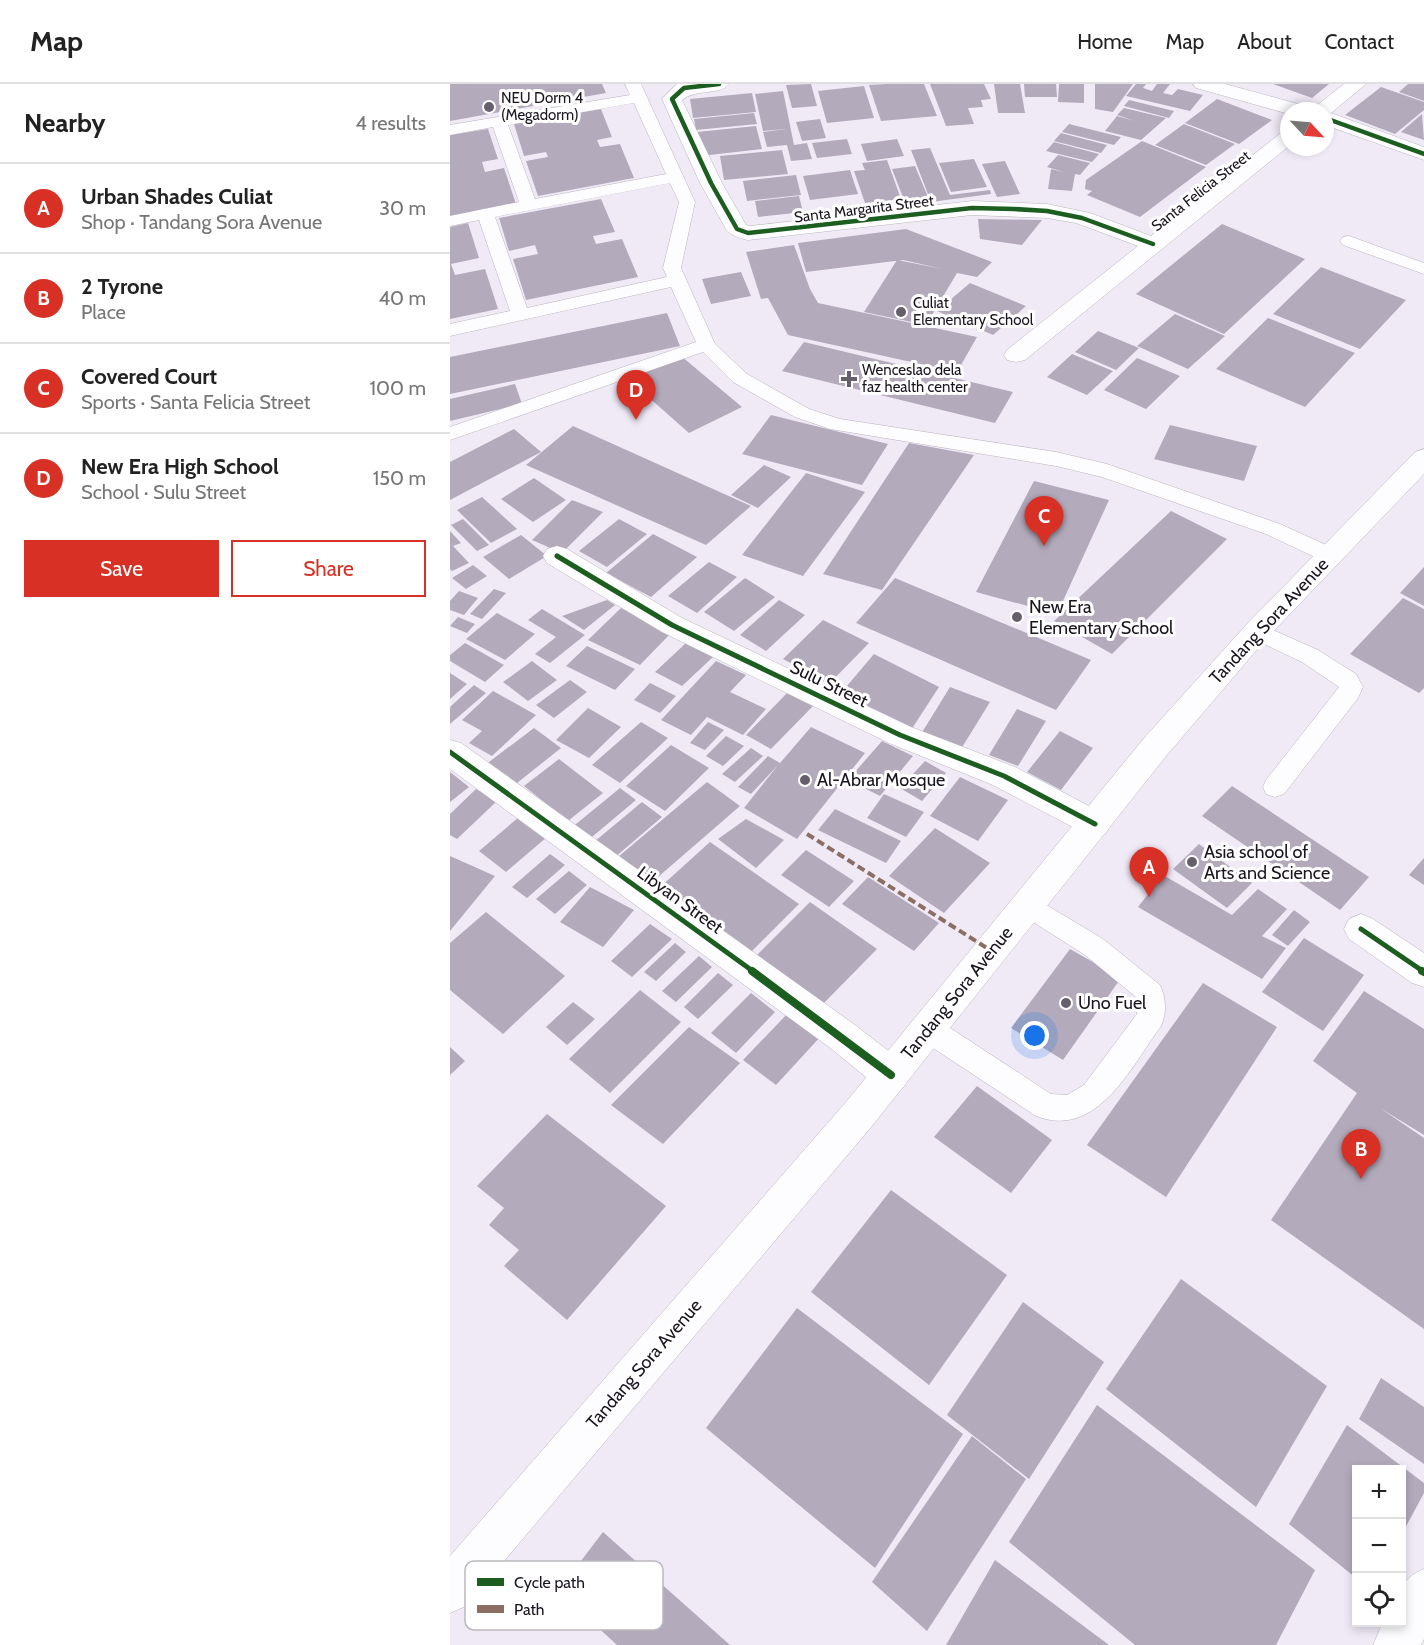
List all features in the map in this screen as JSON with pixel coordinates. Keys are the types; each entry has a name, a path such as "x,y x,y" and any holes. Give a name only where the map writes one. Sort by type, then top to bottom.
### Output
{"street":[{"name":"Santa Margarita Street","path":"719,84 684,88 672,99 687,137 737,229 748,233 972,208 1014,208 1082,218 1153,244"},
{"path":"1203,84 1280,105"},
{"path":"1333,102 1356,84"},
{"path":"1334,121 1424,154"},
{"name":"Santa Felicia Street","path":"1016,355 1280,143"},
{"name":"Tandang Sora Avenue","path":"475,1561 891,1076 1156,746 1257,631 1424,458"},
{"name":"Sulu Street","path":"557,556 672,625 900,735 1004,776 1095,824"},
{"name":"Libyan Street","path":"450,752 842,1036 891,1076"},
{"path":"1361,929 1424,972"},
{"name":"Tandang Sora Avenue","path":"450,1590 465,1573"},
{"path":"1396,1645 1424,1592"}],"lane":[{"path":"450,130 500,122 635,91 687,202 672,268 707,345 741,378 802,413 837,425 1056,459 1107,471 1274,529 1329,555"},
{"path":"500,122 529,206"},
{"path":"450,221 676,177"},
{"path":"485,214 520,314"},
{"path":"1349,241 1424,269"},
{"path":"450,330 678,280"},
{"path":"450,434 686,350 707,345"},
{"path":"1257,631 1310,656 1348,680 1352,687 1275,787"},
{"path":"928,1029 1046,1107 1070,1109 1095,1094 1151,1017 1150,993 1094,947 1028,905"}],"building":[{"name":"NEU Dorm 4 (Megadorm)","path":"450,84 602,84 606,93 450,121"},
{"path":"811,84 817,106 792,108 786,85"},
{"path":"924,84 937,116 881,121 869,85"},
{"path":"930,84 984,84 991,99 981,100 983,107 968,108 974,124 946,126"},
{"path":"994,84 1020,84 1025,113 998,113"},
{"path":"1024,84 1056,84 1057,97 1025,97"},
{"path":"1059,84 1084,84 1084,103 1058,102"},
{"path":"1095,84 1133,84 1113,112 1095,109"},
{"path":"1136,84 1146,84 1143,88 1152,91 1157,84 1170,84 1163,93 1172,95 1178,89 1203,95 1190,111 1126,96"},
{"path":"1273,84 1329,84 1312,98"},
{"path":"1408,84 1424,84 1424,101 1399,92"},
{"path":"864,86 874,118 827,123 818,91"},
{"path":"1381,87 1424,102 1424,110 1395,134 1345,115"},
{"path":"783,91 794,145 807,143 812,159 791,161 787,145 767,147 763,132 786,129 763,131 755,94"},
{"path":"752,93 756,112 693,118 690,99"},
{"path":"1217,99 1272,120 1239,144 1185,123"},
{"path":"1129,100 1174,111 1169,118 1124,106"},
{"path":"1124,108 1166,118 1141,140 1105,131 1117,116 1135,121 1117,115"},
{"path":"601,109 612,137 597,140 600,147 620,144 634,178 538,196 526,161 548,157 546,152 524,156 514,124"},
{"path":"754,113 757,124 696,130 694,119"},
{"path":"1422,114 1424,140 1401,132"},
{"path":"820,119 826,138 802,141 796,122"},
{"path":"1069,124 1121,137 1114,145 1062,132"},
{"path":"1184,124 1235,144 1206,165 1155,145"},
{"path":"756,126 762,149 701,156 697,132"},
{"path":"488,129 498,159 482,162 485,172 504,168 516,204 450,216 450,135"},
{"path":"1061,133 1107,145 1101,153 1054,141"},
{"path":"847,139 852,154 817,158 812,143"},
{"path":"897,139 904,156 867,161 861,144"},
{"path":"1142,141 1206,167 1140,217 1087,195 1092,191 1085,189 1086,180"},
{"path":"1054,142 1099,154 1092,162 1046,151"},
{"path":"930,148 950,195 990,190 991,194 931,202 911,150"},
{"path":"782,150 788,174 724,180 720,156"},
{"path":"1058,155 1090,163 1080,175 1075,174 1072,191 1048,189 1051,169 1064,172 1047,167"},
{"path":"974,159 987,187 951,192 939,163"},
{"path":"887,160 901,199 865,203 854,171 865,170 862,163"},
{"path":"1005,161 1020,194 997,197 982,164"},
{"path":"915,166 928,197 904,200 892,169"},
{"path":"850,170 858,194 810,200 803,176"},
{"path":"796,175 801,195 747,201 743,181"},
{"path":"799,196 803,212 758,217 755,201"},
{"path":"601,199 615,232 593,236 596,244 622,239 638,277 526,300 513,259 538,254 535,245 509,251 499,218"},
{"path":"978,219 1042,220 1022,245 980,239"},
{"path":"468,223 479,258 451,264 455,275 485,269 498,309 450,319 450,227"},
{"path":"1222,224 1305,259 1224,334 1136,294"},
{"path":"906,229 992,262 977,277 957,273 926,325 864,312 896,261 806,272 798,243"},
{"path":"794,245 810,289 818,303 977,337 957,372 788,335 768,298 761,299 746,252"},
{"path":"1321,267 1406,300 1360,349 1273,314"},
{"path":"741,272 751,296 711,304 702,279"},
{"path":"970,283 1026,306 993,335 937,311"},
{"path":"667,313 680,346 450,394 450,357"},
{"path":"1175,314 1225,336 1188,369 1137,346"},
{"path":"1268,318 1355,353 1305,407 1216,369"},
{"path":"1098,331 1139,348 1116,370 1075,352"},
{"path":"804,342 1013,392 995,423 782,371"},
{"path":"1072,354 1113,371 1087,395 1047,377"},
{"path":"681,356 742,407 689,433 629,380"},
{"path":"1137,358 1180,376 1146,409 1104,390"},
{"path":"515,384 522,404 450,421 450,399"},
{"path":"771,415 888,444 862,485 742,454"},
{"path":"1170,425 1257,446 1244,481 1154,459"},
{"path":"573,426 751,506 706,545 526,465"},
{"path":"514,429 541,452 450,500 450,462"},
{"path":"909,443 974,455 882,590 823,574"},
{"path":"764,465 791,477 758,508 731,495"},
{"path":"806,473 865,492 803,576 742,555"},
{"path":"534,478 566,500 533,522 501,499"},
{"path":"1034,481 1109,500 1057,614 976,592"},
{"path":"482,497 517,529 491,543 457,510"},
{"path":"572,500 603,512 562,553 532,540"},
{"path":"1171,511 1227,539 1112,654 1054,621"},
{"path":"463,519 489,545 477,551 451,525"},
{"path":"619,519 647,534 607,567 579,551"},
{"path":"450,531 461,543 453,546 469,563 452,571 450,569"},
{"path":"653,534 697,557 651,597 606,573"},
{"path":"521,535 547,556 509,579 483,557"},
{"path":"709,562 737,577 697,613 668,596"},
{"path":"473,565 487,576 466,589 452,578"},
{"path":"1424,567 1424,606 1400,593"},
{"path":"745,578 775,597 734,631 704,612"},
{"path":"895,578 1091,660 1056,710 856,623"},
{"path":"494,589 506,593 482,619 470,614"},
{"path":"459,591 478,598 464,615 450,610 450,601"},
{"path":"1403,598 1424,609 1424,688 1419,693 1350,654"},
{"path":"607,600 615,605 584,630 562,616"},
{"path":"779,600 805,615 766,651 740,635"},
{"path":"621,608 672,632 640,665 588,640"},
{"path":"542,609 585,635 550,663 535,654 556,637 528,620"},
{"path":"497,613 535,634 505,660 466,639"},
{"path":"458,617 475,624 467,633 450,626"},
{"path":"823,620 869,643 829,684 783,659"},
{"path":"465,643 504,665 485,682 450,661 450,655"},
{"path":"686,643 713,657 682,686 655,672"},
{"path":"587,646 635,669 615,690 566,666"},
{"path":"874,654 939,687 911,730 841,693"},
{"path":"532,661 557,680 528,701 503,682"},
{"path":"716,661 746,675 730,692 766,709 743,735 707,717 691,735 661,720"},
{"path":"450,673 467,684 450,699"},
{"path":"570,680 587,692 554,718 536,705"},
{"path":"650,683 676,696 660,713 634,700"},
{"path":"474,685 486,693 450,724 450,707"},
{"path":"950,687 990,702 961,749 921,734"},
{"path":"493,691 536,715 492,756 469,743 482,731 462,720"},
{"path":"789,691 814,705 771,749 746,735"},
{"path":"588,708 621,727 589,758 556,740"},
{"path":"1017,709 1046,721 1018,766 989,755"},
{"path":"641,722 668,738 620,783 592,765"},
{"path":"708,722 724,730 705,750 690,743"},
{"name":"Al-Abrar Mosque","path":"811,727 865,753 797,839 744,808 778,765 751,794 738,787 768,756 780,763"},
{"path":"534,728 561,748 512,787 485,765"},
{"path":"1060,731 1093,748 1061,790 1027,772"},
{"path":"726,736 744,746 723,766 706,756"},
{"path":"882,741 913,756 880,796 848,780"},
{"path":"671,745 709,768 665,811 626,786"},
{"path":"751,748 763,756 735,782 722,774"},
{"path":"559,759 603,793 568,821 524,786"},
{"path":"925,761 946,773 922,801 900,788"},
{"path":"450,772 469,787 450,802"},
{"path":"960,777 1008,800 978,841 930,816"},
{"path":"707,782 740,806 650,884 618,857"},
{"path":"1232,786 1369,877 1340,910 1202,816"},
{"path":"620,788 636,800 586,842 570,829"},
{"path":"476,789 497,801 457,839 450,835 450,814"},
{"path":"884,794 924,812 906,837 867,818"},
{"path":"642,802 662,817 614,858 594,842"},
{"path":"835,809 901,841 886,863 818,830"},
{"path":"519,817 547,837 506,872 479,851"},
{"path":"746,819 784,840 756,868 718,839"},
{"path":"935,828 990,863 944,913 889,876"},
{"path":"710,842 799,904 748,955 658,889"},
{"path":"1199,844 1252,883 1227,908 1173,869"},
{"path":"806,850 854,881 829,907 781,875"},
{"path":"550,854 565,865 527,898 512,887"},
{"path":"450,856 495,876 450,931"},
{"path":"1424,858 1424,885 1409,875"},
{"path":"569,871 587,885 555,914 536,899"},
{"path":"1163,875 1232,915 1258,889 1287,909 1262,936 1286,948 1262,979 1138,907"},
{"path":"868,877 939,923 914,951 842,904"},
{"path":"590,887 634,910 603,947 560,922"},
{"path":"810,902 877,949 822,1005 756,956"},
{"path":"1294,910 1310,922 1288,946 1272,935"},
{"path":"486,912 565,976 503,1034 450,990 450,943"},
{"path":"650,924 672,939 632,977 611,961"},
{"path":"1304,938 1364,975 1323,1031 1262,992"},
{"path":"675,943 686,952 656,981 644,972"},
{"name":"Uno Fuel","path":"1070,949 1121,978 1063,1060 1011,1028"},
{"path":"699,956 712,967 676,1002 662,991"},
{"path":"718,973 733,985 698,1019 684,1007"},
{"path":"1203,983 1277,1027 1166,1197 1087,1145"},
{"path":"640,990 681,1022 610,1093 569,1059"},
{"path":"1364,991 1424,1029 1424,1135 1380,1108 1424,1138 1424,1329 1271,1220 1357,1093 1313,1061"},
{"path":"751,993 775,1012 736,1053 711,1033"},
{"path":"573,1002 595,1019 567,1045 546,1027"},
{"path":"790,1011 822,1035 776,1085 743,1060"},
{"path":"689,1027 740,1063 663,1144 611,1105"},
{"path":"450,1047 465,1061 450,1075"},
{"path":"977,1086 1052,1140 1011,1193 934,1137"},
{"path":"547,1114 666,1206 567,1320 504,1266 519,1250 489,1225 504,1208 477,1186"},
{"path":"891,1190 1007,1275 929,1385 811,1292"},
{"path":"1181,1279 1327,1386 1256,1507 1106,1389"},
{"path":"1023,1302 1104,1362 1029,1479 947,1415"},
{"path":"797,1308 963,1434 875,1568 706,1428"},
{"path":"1381,1378 1424,1407 1424,1464 1359,1419"},
{"path":"1097,1405 1315,1570 1276,1645 1135,1645 1009,1542"},
{"path":"1347,1425 1400,1465 1352,1465 1352,1575 1289,1524"},
{"path":"972,1436 1026,1479 927,1631 872,1582"},
{"path":"1406,1469 1424,1483 1424,1493 1406,1527"},
{"path":"603,1532 636,1561 581,1561"},
{"path":"995,1560 1109,1645 946,1645"},
{"path":"663,1585 730,1645 617,1645 601,1630 663,1630"}],"marked path":[{"path":"807,834 990,950"}],"cycle path":[{"path":"719,84 684,88 672,99 711,183 737,229 748,233 972,208 1014,209 1047,211 1082,218 1153,244"},
{"path":"1334,121 1424,154"},
{"path":"557,556 672,625 900,735 1004,776 1095,824"},
{"path":"450,752 842,1036 891,1075"},
{"path":"1361,929 1424,972"}],"place":[{"name":"NEU Dorm 4 (Megadorm)","path":"489,107"},
{"name":"Culiat Elementary School","path":"901,312"},
{"name":"Wenceslao dela faz health center","path":"849,379"},
{"name":"New Era High School","path":"636,420"},
{"name":"Covered Court","path":"1044,546"},
{"name":"New Era Elementary School","path":"1017,617"},
{"name":"Al-Abrar Mosque","path":"805,780"},
{"name":"Asia school of Arts and Science","path":"1192,862"},
{"name":"Urban Shades Culiat","path":"1149,897"},
{"name":"Uno Fuel","path":"1066,1003"},
{"name":"2 Tyrone","path":"1361,1179"}]}
